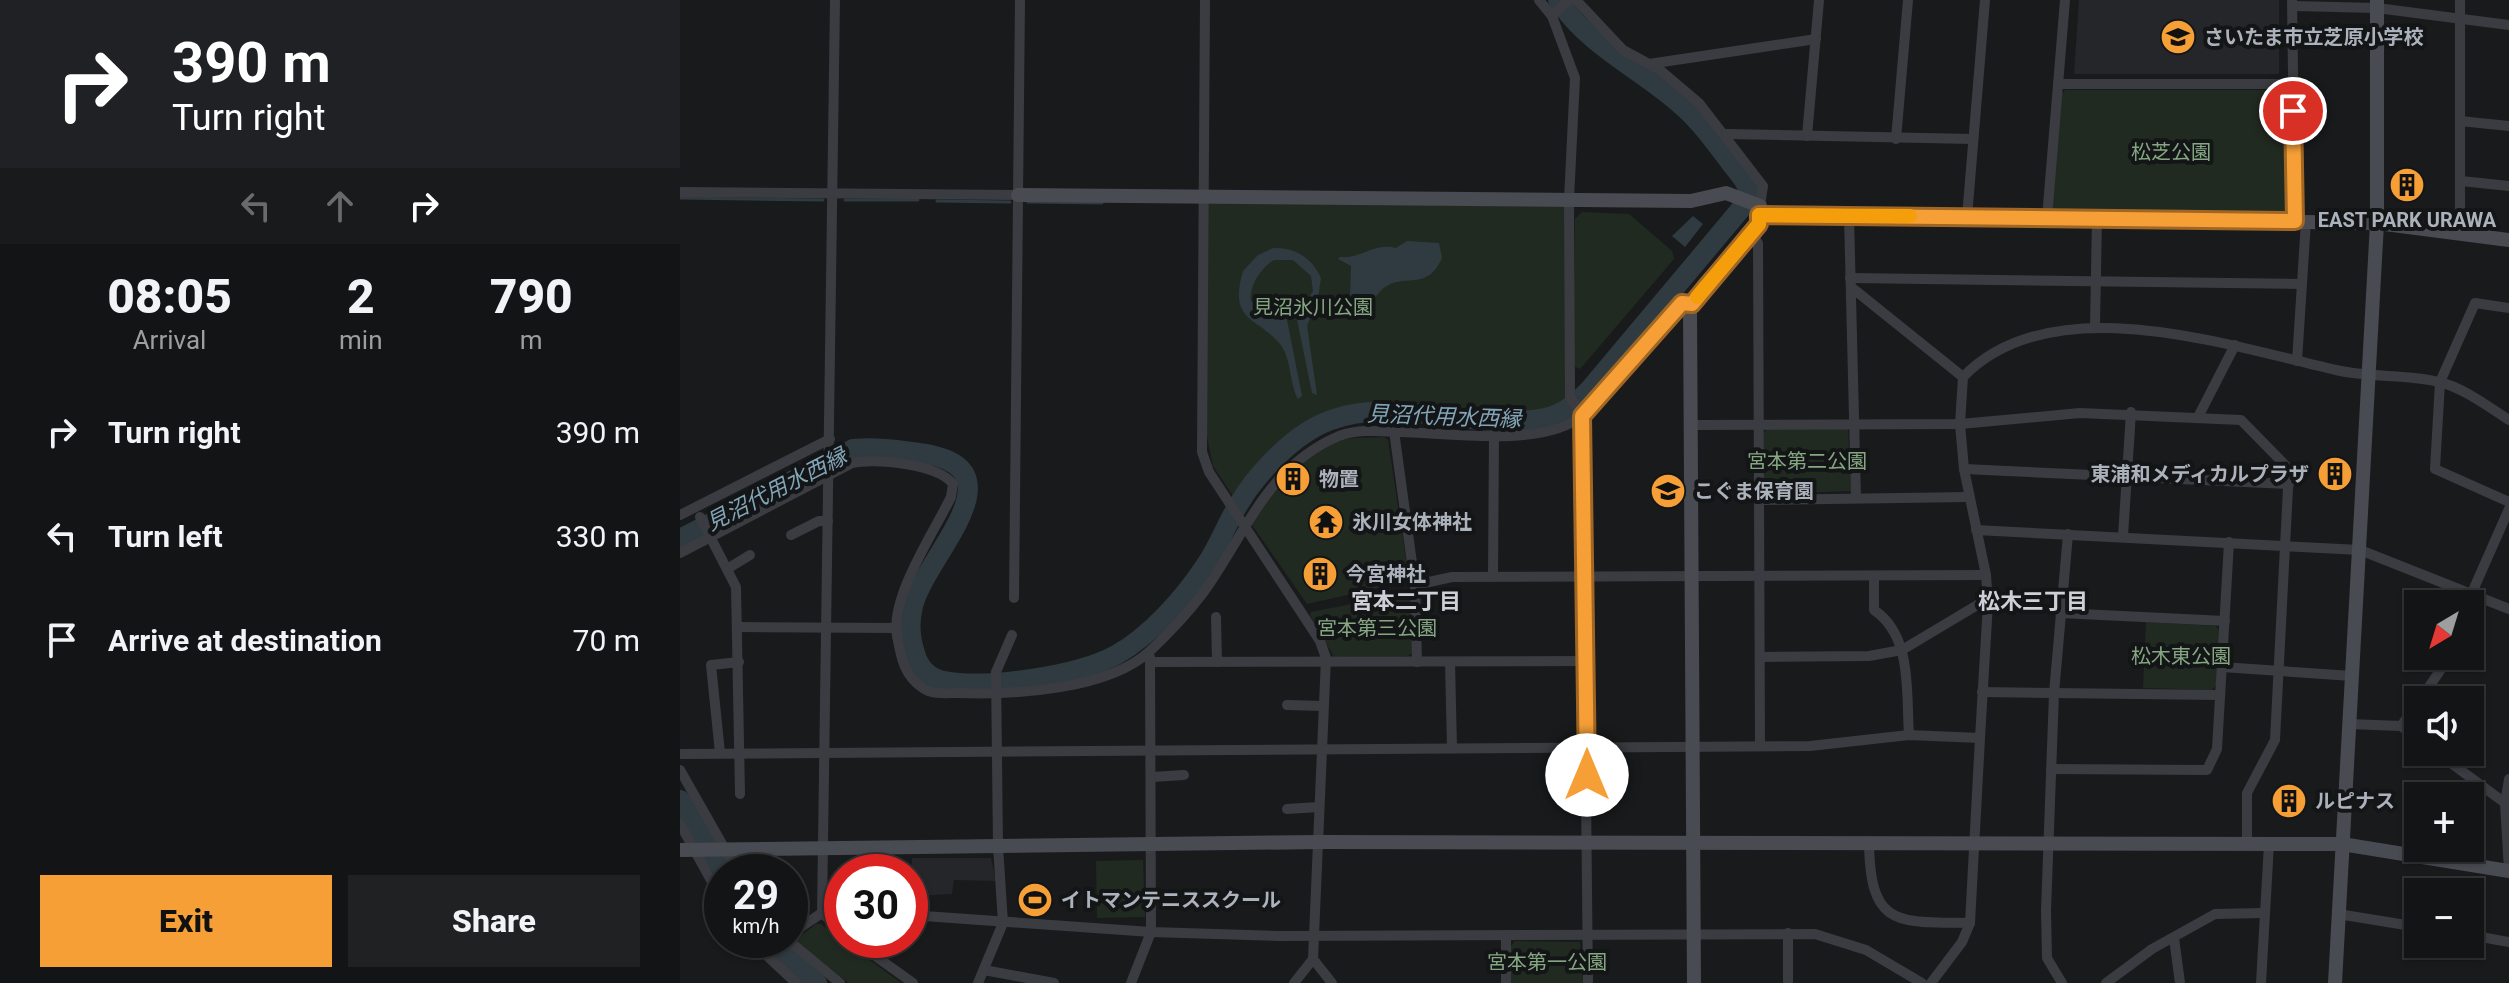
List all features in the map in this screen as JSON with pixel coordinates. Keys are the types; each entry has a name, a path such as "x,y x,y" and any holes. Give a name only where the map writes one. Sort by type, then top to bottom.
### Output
{"street":[{"path":"808,922 822,913 825,847 835,0"},
{"path":"1014,598 1020,0"},
{"path":"1205,0 1203,461 1320,641 1325,662 1313,959 1294,983"},
{"path":"1539,0 1554,13 1575,78 1569,199 1570,397 1582,416 1588,983"},
{"path":"1554,13 1569,0"},
{"path":"1576,0 1623,50 1649,64 1699,103 1726,134 1763,186 1759,224 1692,304 1694,983"},
{"path":"1807,136 1819,0"},
{"path":"1896,139 1908,0"},
{"path":"1967,217 1985,0"},
{"path":"2047,218 2065,0"},
{"path":"2460,0 2460,233"},
{"path":"2297,361 2302,284 2292,3 2377,4 2509,25"},
{"path":"2335,983 2377,223 2377,4"},
{"path":"1649,64 1816,39"},
{"path":"2058,84 2293,84"},
{"path":"2460,121 2509,126"},
{"path":"1726,134 1973,139"},
{"path":"2461,181 2509,186"},
{"path":"680,192 1691,201 1726,193 1760,210 1849,216 2377,223 2509,240"},
{"path":"1849,216 1856,498"},
{"path":"2095,326 2097,218"},
{"path":"1751,233 1758,243 1760,746"},
{"path":"1851,282 2302,284"},
{"path":"1851,282 1963,377"},
{"path":"1131,983 1151,932 1150,657 1201,596 1241,522 1282,476 1324,443 1344,434 1394,431 1549,433 1571,425 1682,303 1692,304"},
{"path":"2509,308 2475,303 2440,382 2435,469 2509,502"},
{"path":"1963,377 2004,347 2024,339 2095,326 2190,335 2368,377 2440,382 2506,418 2509,404"},
{"path":"2198,417 2235,345"},
{"path":"1931,983 1962,942 1970,923 1988,603 1986,575 1964,469 1960,424 1963,377"},
{"path":"1691,425 1960,424 2080,413 2131,412 2241,420 2289,469 2275,740 2247,793 2247,844"},
{"path":"2123,536 2131,412"},
{"path":"1394,431 1415,585 1417,662"},
{"path":"1493,577 1494,434"},
{"path":"680,515 830,445"},
{"path":"680,553 710,533 829,474 852,463 868,460 939,471 953,484 951,497 904,590 896,628 902,662 911,678 926,691 996,692 1078,682 1150,657 1217,662 1586,661"},
{"path":"1964,469 2289,484"},
{"path":"1760,500 1969,497"},
{"path":"2473,590 2509,509"},
{"path":"701,518 736,587 740,794"},
{"path":"791,535 819,521 828,521"},
{"path":"1976,530 2360,550 2451,590"},
{"path":"2062,983 2047,958 2047,842 2054,693 2068,534"},
{"path":"2051,769 2207,770 2217,749 2229,542"},
{"path":"727,569 750,555"},
{"path":"1415,585 1452,577 1986,575"},
{"path":"1874,576 1874,610 1883,616 1902,650 1909,735"},
{"path":"2484,602 2509,609"},
{"path":"1762,657 1869,656 1902,650 1979,604 1988,603"},
{"path":"2060,613 2225,621"},
{"path":"1216,617 1217,662"},
{"path":"739,627 896,628"},
{"path":"978,983 1003,923 998,846 996,672 1012,635"},
{"path":"720,753 711,665 739,662"},
{"path":"1450,662 1452,748"},
{"path":"2222,667 2352,676"},
{"path":"1982,692 2220,695"},
{"path":"1287,705 1323,706"},
{"path":"2401,726 2404,722"},
{"path":"2349,724 2404,728"},
{"path":"680,754 1810,746 1909,735 1980,738"},
{"path":"2455,766 2505,803"},
{"path":"680,770 725,854"},
{"path":"1152,777 1184,775"},
{"path":"692,850 1320,842 2342,844 2509,871 2505,803 2509,779"},
{"path":"1287,809 1319,807"},
{"path":"680,824 704,870"},
{"path":"1869,841 1869,881 1884,910 1912,922 1970,923"},
{"path":"2261,983 2269,844"},
{"path":"2106,983 2215,914 2264,913"},
{"path":"2338,914 2404,925"},
{"path":"928,917 1151,932 1314,936 1815,934 1866,950 1922,983"},
{"path":"1788,933 1788,983"},
{"path":"1506,935 1506,983"},
{"path":"2174,938 2180,983"},
{"path":"2484,938 2509,942"},
{"path":"808,957 840,983"},
{"path":"769,958 796,983"},
{"path":"878,958 913,983"},
{"path":"1313,959 1332,983"},
{"path":"984,970 1054,983"}],"shaded area":[{"name":"さいたま市立芝原小学校","path":"2079,0 2279,0 2279,74 2074,74"},
{"path":"1693,216 1703,224 1685,247 1672,236"},
{"path":"1407,241 1439,243 1442,258 1434,270 1417,280 1388,285 1370,307 1358,306 1350,300 1351,266 1338,259 1381,247 1396,248"},
{"path":"1273,248 1295,252 1313,265 1321,278 1318,298 1307,326 1317,395 1312,393 1297,319 1287,320 1302,396 1298,399 1284,350 1242,309 1239,288 1243,271 1258,255","holes":["1274,260 1293,260 1311,276 1313,291 1302,308 1265,311 1251,301 1254,284 1265,268"]},
{"path":"928,858 991,858 996,881 954,880 952,894 928,895"}],"green space":[{"name":"松芝公園","path":"2065,90 2287,90 2291,208 2288,212 2055,213 2052,209 2061,95"},
{"name":"見沼氷川公園","path":"1208,201 1566,205 1566,402 1535,413 1380,405 1343,409 1303,424 1233,496 1213,466 1205,427"},
{"path":"1582,212 1629,214 1672,251 1674,259 1580,369 1573,366 1575,219"},
{"name":"宮本第二公園","path":"1767,429 1848,429 1851,491 1768,494 1764,490 1764,433"},
{"name":"氷川女体神社","path":"1384,437 1388,440 1409,578 1405,582 1307,604 1252,525 1253,519 1282,483 1318,451 1346,439"},
{"name":"宮本第三公園","path":"1407,593 1411,597 1412,653 1408,656 1334,657 1310,615 1311,612"},
{"name":"松木東公園","path":"2146,622 2215,626 2219,629 2216,686 2211,690 2143,688"},
{"path":"1143,860 1145,917 1097,918 1096,861"},
{"path":"816,924 824,926 824,958 867,958 901,983 849,983 808,952 808,930"},
{"name":"宮本第一公園","path":"1515,941 1580,942 1583,983 1511,983 1511,946"}],"waterway":[{"name":"見沼代用水西縁","path":"680,539 853,449 903,451 950,461 965,476 968,494 961,515 921,585 913,606 911,630 917,658 929,675 944,681 984,683 1032,679 1079,669 1116,655 1154,627 1197,578 1253,483 1279,455 1307,432 1334,419 1363,413 1393,412 1516,421 1545,418 1564,410 1590,389 1750,198 1742,178 1694,117 1600,44 1558,0"},
{"path":"680,198 823,200"},
{"path":"845,200 918,200"},
{"path":"937,201 1010,202"},
{"path":"1028,202 1102,203"},
{"name":"見沼代用水西縁","path":"680,800 713,854"},
{"name":"見沼代用水西縁","path":"788,958 817,983"}],"slow traffic":[{"path":"1697,297 1759,224 1759,215 1910,216"}],"place":[{"name":"さいたま市立芝原小学校","path":"2178,37"},
{"name":"EAST PARK URAWA","path":"2407,185"},
{"name":"東浦和メディカルプラザ","path":"2335,474"},
{"name":"物置","path":"1293,479"},
{"name":"こぐま保育園","path":"1668,491"},
{"name":"氷川女体神社","path":"1326,522"},
{"name":"今宮神社","path":"1320,574"},
{"name":"ルピナス","path":"2289,801"},
{"name":"イトマンテニススクール","path":"1035,900"}],"district":[{"name":"宮本二丁目","path":"1406,601"},
{"name":"松木三丁目","path":"2033,601"}],"route":[{"path":"1587,775 1582,416 1682,303 1692,304 1759,224 1759,215 2295,221 2293,111"}]}
